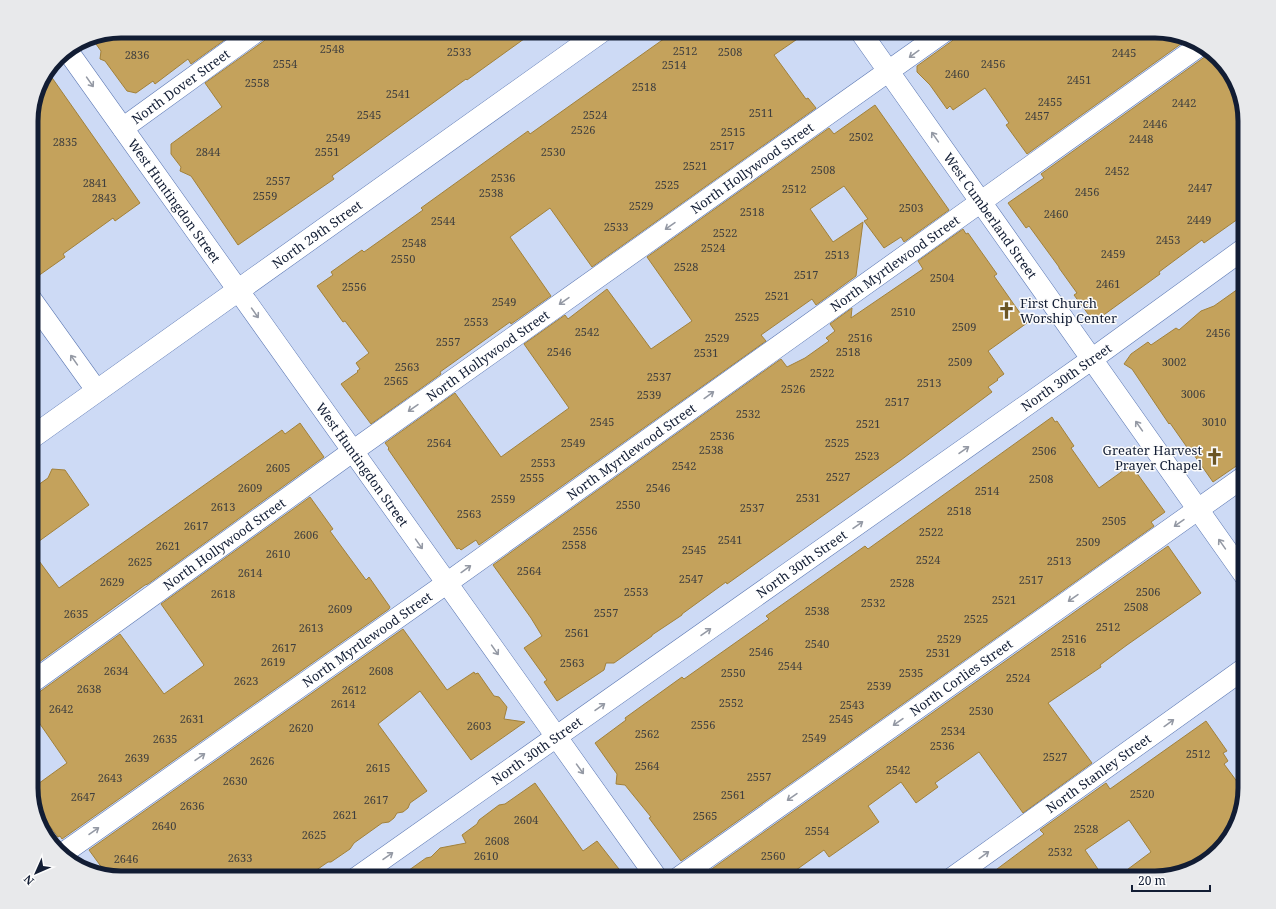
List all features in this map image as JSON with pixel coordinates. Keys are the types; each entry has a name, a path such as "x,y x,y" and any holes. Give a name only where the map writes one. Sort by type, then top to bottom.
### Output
{"street":[{"name":"North Dover Street","path":"123,128 247,38"},
{"name":"North 29th Street","path":"38,433 592,38"},
{"name":"West Cumberland Street","path":"865,38 1238,566"},
{"name":"North Hollywood Street","path":"38,678 353,451 935,38"},
{"name":"North Myrtlewood Street","path":"67,851 447,583 1195,49"},
{"name":"West Huntingdon Street","path":"71,55 652,871"},
{"name":"North 30th Street","path":"366,871 557,738 1092,359 1238,253"},
{"path":"38,310 96,391"},
{"name":"North Corlies Street","path":"688,871 1238,481"},
{"name":"North Stanley Street","path":"962,871 1238,673"}],"building":[{"path":"116,38 227,38 191,64 188,59 155,84 153,81 136,93 127,91 105,61 100,59 101,51 95,42"},
{"path":"266,38 525,38 332,176 334,179 238,245 191,176 180,171 181,167 171,154 171,144 222,107 205,83"},
{"path":"665,38 799,38 774,55 806,99 808,98 816,108 592,267 550,208 510,237 551,296 511,324 510,322 371,424 341,384 358,372 357,371 360,369 356,363 369,353 345,321 343,322 317,286 333,275 331,272 362,250 364,252 423,210 421,208 528,131 530,134"},
{"path":"954,38 1160,38 1183,43 1027,154 1006,125 1009,123 985,88 953,110 950,106 947,109 930,85 917,72 917,66"},
{"path":"1206,56 1214,62 1224,75 1234,95 1236,105 1238,116 1238,219 1204,243 1202,240 1159,272 1160,274 1094,322 1074,295 1077,293 1059,267 1029,226 1026,228 1008,203 1044,178 1041,174"},
{"path":"51,77 140,203 115,221 113,218 63,254 65,257 38,276 38,116 44,89"},
{"path":"875,105 949,210 904,242 901,237 884,248 864,221 868,219 844,186 810,209 833,242 863,222 856,276 816,305 812,299 761,335 766,341 479,545 476,540 461,550 459,548 457,549 385,443 455,393 501,457 569,408 524,344 565,315 568,319 607,289 651,349 692,321 647,257 829,128 834,134"},
{"path":"963,229 966,234 968,233 997,274 994,276 1027,323 988,351 1004,374 988,387 992,392 901,460 727,584 726,582 614,663 606,663 604,670 557,701 544,682 547,680 524,648 542,636 493,565 781,359 787,367 805,358 829,341 826,338 835,331 830,324 852,308 851,318 923,269 918,261"},
{"path":"1238,289 1238,465 1213,482 1170,423 1169,424 1132,369 1124,364 1131,354 1148,342 1151,345 1176,328 1179,330 1201,311 1214,306"},
{"path":"1052,417 1055,422 1057,421 1074,446 1071,448 1099,488 1131,465 1165,512 1151,522 1154,526 681,861 649,818 651,817 625,785 616,784 617,774 595,743 626,720 625,718 682,677 684,679 769,619 766,616 865,546 868,549"},
{"path":"300,423 324,457 38,663 38,560 59,588 282,430 285,434"},
{"path":"52,469 65,470 89,505 38,542 38,485 48,478"},
{"path":"310,497 333,529 330,531 366,580 369,577 390,607 62,839 60,836 58,837 43,817 38,793 38,784 67,763 38,721 38,693 120,634 164,694 204,665 161,604"},
{"path":"1168,546 1201,593 1127,645 1100,665 1101,667 1048,703 1092,763 1023,813 979,752 935,783 938,787 916,803 901,782 868,806 879,822 829,857 824,850 795,871 709,871"},
{"path":"403,629 447,690 474,672 475,674 478,673 494,696 499,697 507,707 504,719 525,722 471,760 420,691 378,724 427,791 410,803 408,808 403,812 397,813 389,822 382,823 354,843 350,849 315,871 110,870 102,868 89,850"},
{"path":"1206,721 1227,751 1223,753 1228,761 1224,764 1238,783 1238,793 1234,814 1224,834 1214,847 1205,854 1181,867 1155,871 1125,871 1151,852 1129,820 1085,850 1099,871 994,871 1044,834 1040,830 1106,783 1110,789"},
{"path":"535,783 583,851 597,841 621,871 408,871 426,858 431,857 440,848 466,843 462,835 499,805 505,804"}],"place":[{"name":"First Church Worship Center","path":"1007,310"},
{"name":"Greater Harvest Prayer Chapel","path":"1215,457"}]}
